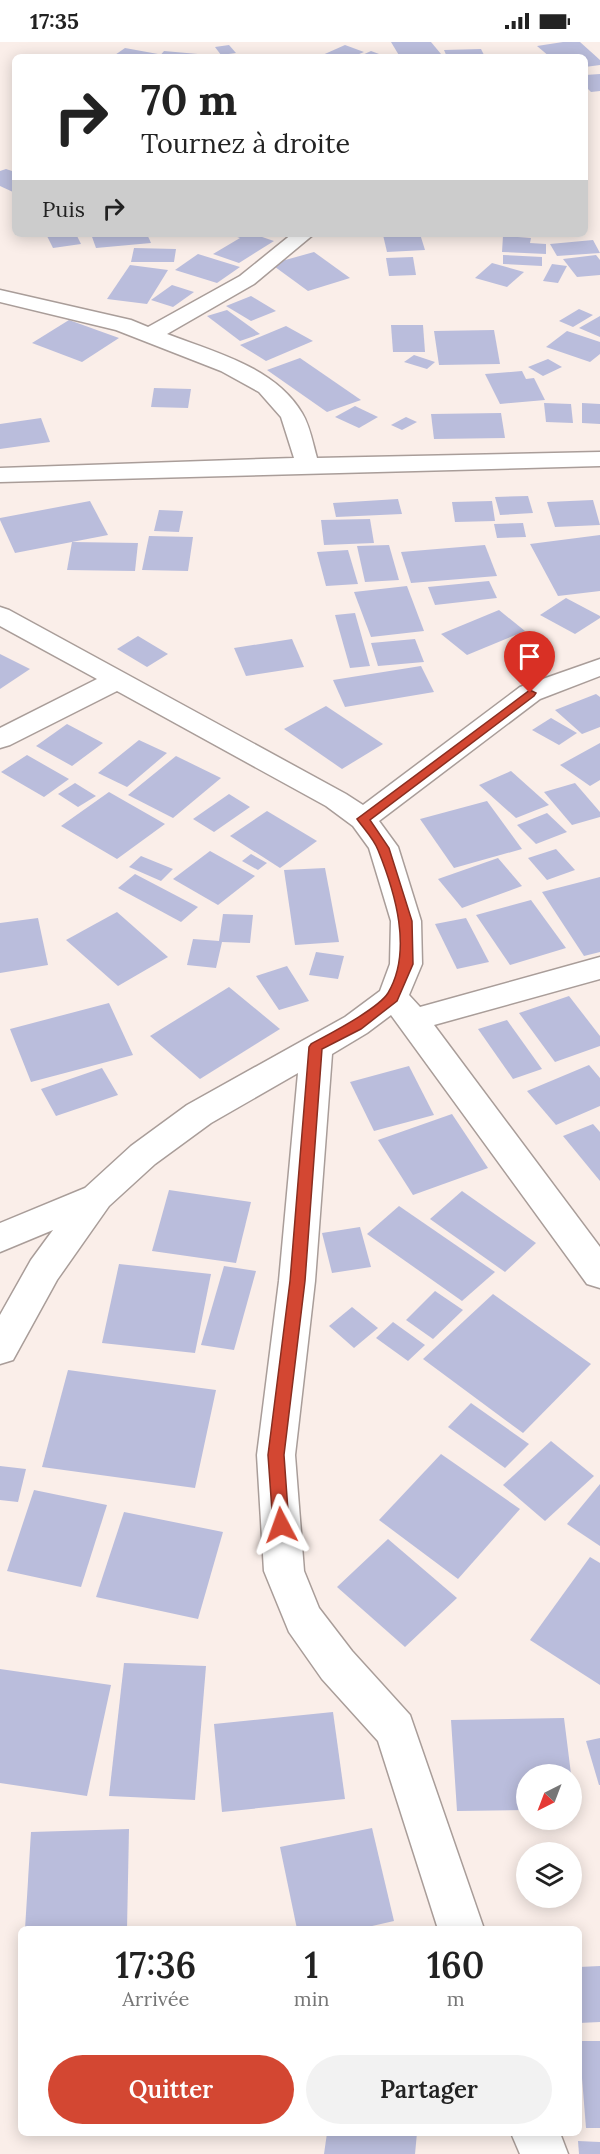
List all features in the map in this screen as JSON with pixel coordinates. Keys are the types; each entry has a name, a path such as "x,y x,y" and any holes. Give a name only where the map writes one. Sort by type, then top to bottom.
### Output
{"street":[{"path":"150,335 247,280 300,237"},
{"path":"0,296 113,322 228,366 267,387 292,414 308,465"},
{"path":"575,459 600,473"},
{"path":"0,475 600,459"},
{"path":"0,615 336,800 363,819 383,848 406,921 403,1009 600,1274"},
{"path":"363,819 530,693 600,667"},
{"path":"0,739 117,680"},
{"path":"0,1349 44,1270 97,1197 143,1155 199,1114 356,1025 403,1009 600,968"},
{"path":"316,1047 297,1281 276,1455 284,1571 303,1619 337,1665 395,1729 460,1926"},
{"path":"0,1238 97,1197"},
{"path":"536,2136 544,2154"}],"building":[{"path":"391,42 431,42 441,54 398,54"},
{"path":"580,42 600,60 600,65 588,67 588,54 546,54 537,46"},
{"path":"229,45 236,53 220,54 215,47"},
{"path":"345,45 364,52 359,54 325,54"},
{"path":"125,48 158,54 116,54"},
{"path":"481,49 484,54 446,54 444,50"},
{"path":"164,51 198,54 162,54"},
{"path":"600,74 600,91 591,92 588,89 588,75"},
{"path":"6,169 12,171 12,192 0,186 0,171"},
{"path":"48,237 78,237 81,244 53,248"},
{"path":"92,237 148,237 151,243 96,248"},
{"path":"237,237 262,237 274,241 239,263 213,254 240,238"},
{"path":"383,237 421,237 425,250 387,252"},
{"path":"503,237 531,238 530,243 546,244 546,254 502,252"},
{"path":"593,240 600,253 557,256 550,244"},
{"path":"134,248 176,249 174,262 131,262"},
{"path":"314,252 350,278 308,291 271,264"},
{"path":"198,254 240,267 217,283 175,270"},
{"path":"503,255 542,257 542,266 503,264"},
{"path":"596,255 600,260 600,275 577,277 563,259"},
{"path":"413,257 416,275 389,276 386,258"},
{"path":"492,263 524,272 507,287 475,278"},
{"path":"552,264 567,266 558,283 543,281"},
{"path":"130,265 168,270 147,304 107,299"},
{"path":"172,285 194,292 173,307 151,300"},
{"path":"251,296 276,311 251,321 226,306"},
{"path":"579,309 593,315 573,327 559,321"},
{"path":"227,310 260,334 240,341 207,316"},
{"path":"600,316 600,337 579,328"},
{"path":"69,320 119,338 82,362 32,343"},
{"path":"391,325 423,325 425,352 393,352"},
{"path":"286,326 313,341 266,361 240,345"},
{"path":"494,330 500,364 439,365 434,331"},
{"path":"567,331 600,342 600,354 590,362 546,347"},
{"path":"414,355 435,362 427,369 404,362"},
{"path":"300,358 361,400 327,412 267,370"},
{"path":"548,359 562,367 543,376 528,367"},
{"path":"522,371 526,379 534,378 545,400 500,404 485,374"},
{"path":"154,388 191,389 188,408 151,407"},
{"path":"544,403 571,404 573,423 546,422"},
{"path":"582,403 600,404 600,424 582,423"},
{"path":"355,406 378,417 359,428 335,417"},
{"path":"501,413 505,438 434,439 431,414"},
{"path":"406,417 417,422 402,430 391,425"},
{"path":"41,418 50,442 0,449 0,424"},
{"path":"528,496 533,513 500,515 495,497"},
{"path":"398,499 402,514 336,517 333,503"},
{"path":"593,500 600,525 555,527 547,502"},
{"path":"90,501 108,535 15,553 0,520 0,518"},
{"path":"492,501 495,521 455,522 452,502"},
{"path":"159,510 183,511 179,532 154,531"},
{"path":"370,519 374,543 324,545 321,520"},
{"path":"523,523 526,537 497,538 494,524"},
{"path":"600,535 600,591 558,596 530,544"},
{"path":"149,536 193,537 188,571 142,570"},
{"path":"72,542 138,543 135,571 67,570"},
{"path":"389,545 399,580 365,582 357,546"},
{"path":"485,545 497,576 411,583 401,552"},
{"path":"348,550 358,584 326,586 317,552"},
{"path":"489,581 497,598 435,605 428,587"},
{"path":"407,586 424,631 371,637 354,592"},
{"path":"566,598 600,618 575,634 540,615"},
{"path":"499,610 525,631 467,655 441,634"},
{"path":"355,613 370,666 350,668 335,615"},
{"path":"138,636 168,654 147,667 117,649"},
{"path":"292,639 304,667 246,676 234,648"},
{"path":"415,639 424,662 378,666 371,643"},
{"path":"539,648 552,657 532,667 519,658"},
{"path":"0,654 30,669 0,689"},
{"path":"421,666 434,692 345,707 333,680"},
{"path":"596,694 600,697 600,727 582,734 555,710"},
{"path":"326,706 383,744 342,769 284,729"},
{"path":"551,718 577,733 559,745 532,730"},
{"path":"67,724 103,743 72,766 36,746"},
{"path":"139,740 167,753 127,787 98,773"},
{"path":"600,743 600,780 590,786 560,765"},
{"path":"27,755 69,779 44,797 1,772"},
{"path":"176,756 221,778 173,818 128,795"},
{"path":"511,771 549,805 516,818 479,785"},
{"path":"75,783 96,796 78,807 58,794"},
{"path":"575,783 600,812 600,817 572,825 544,792"},
{"path":"109,792 165,824 117,859 61,826"},
{"path":"229,794 250,807 214,832 193,819"},
{"path":"487,801 522,849 454,868 420,819"},
{"path":"267,811 317,841 280,868 230,836"},
{"path":"547,813 567,832 536,844 517,825"},
{"path":"556,849 575,870 547,880 528,858"},
{"path":"210,851 255,876 218,905 173,879"},
{"path":"251,854 267,863 258,870 242,861"},
{"path":"141,856 173,869 161,881 129,867"},
{"path":"498,858 522,886 462,908 438,879"},
{"path":"325,868 339,942 295,945 284,870"},
{"path":"135,874 198,907 181,922 118,888"},
{"path":"600,877 600,952 584,956 542,892"},
{"path":"531,900 566,948 510,965 476,915"},
{"path":"117,912 168,957 118,986 66,940"},
{"path":"223,914 253,915 250,943 222,942 216,968 187,965 193,939 219,941"},
{"path":"38,918 48,965 0,973 0,923"},
{"path":"466,918 489,962 457,969 435,924"},
{"path":"316,952 344,956 338,979 309,975"},
{"path":"287,966 309,1001 279,1010 256,976"},
{"path":"229,987 280,1029 200,1079 150,1036"},
{"path":"569,996 600,1036 600,1046 555,1062 519,1013"},
{"path":"109,1003 133,1055 31,1082 10,1029"},
{"path":"507,1020 542,1069 513,1079 478,1029"},
{"path":"589,1065 600,1078 600,1106 556,1125 527,1091"},
{"path":"409,1066 434,1115 374,1131 350,1082"},
{"path":"102,1068 118,1095 56,1116 41,1089"},
{"path":"452,1114 488,1168 413,1195 378,1140"},
{"path":"593,1124 600,1132 600,1181 563,1136"},
{"path":"169,1190 251,1202 236,1263 152,1251"},
{"path":"462,1191 536,1243 505,1272 430,1219"},
{"path":"399,1206 495,1272 462,1301 367,1234"},
{"path":"360,1227 371,1267 332,1273 322,1233"},
{"path":"119,1264 211,1274 195,1353 102,1343"},
{"path":"224,1266 256,1271 234,1350 201,1345"},
{"path":"435,1291 463,1310 433,1339 406,1320"},
{"path":"493,1294 591,1364 523,1433 423,1359"},
{"path":"352,1307 378,1328 354,1348 329,1326"},
{"path":"393,1322 425,1345 408,1361 376,1338"},
{"path":"68,1370 216,1390 195,1488 42,1467"},
{"path":"471,1403 529,1444 505,1468 448,1427"},
{"path":"551,1441 594,1476 545,1521 503,1485"},
{"path":"441,1454 520,1509 458,1579 379,1520"},
{"path":"0,1466 26,1469 18,1502 0,1500"},
{"path":"600,1484 600,1546 567,1524"},
{"path":"34,1490 107,1505 81,1587 7,1571"},
{"path":"124,1512 223,1532 198,1619 96,1597"},
{"path":"388,1539 457,1598 405,1647 337,1587"},
{"path":"590,1557 600,1563 600,1685 530,1640"},
{"path":"124,1663 206,1666 195,1800 109,1796"},
{"path":"0,1669 111,1685 87,1796 0,1783"},
{"path":"333,1712 345,1799 222,1812 214,1724"},
{"path":"564,1718 570,1764 516,1764 516,1810 457,1811 451,1720"},
{"path":"600,1738 600,1785 599,1785 586,1741"},
{"path":"372,1828 394,1921 372,1926 296,1926 280,1847"},
{"path":"129,1829 127,1926 25,1926 31,1832"},
{"path":"600,1966 600,2022 582,2023 582,1967"},
{"path":"582,2041 600,2041 600,2128 586,2128"},
{"path":"327,2136 417,2136 415,2154 324,2154"},
{"path":"578,2141 600,2142 600,2154 579,2154"}],"route":[{"path":"281,1525 276,1455 297,1281 316,1047 356,1025 393,997 406,964 406,921 383,848 363,819 530,693"}]}
